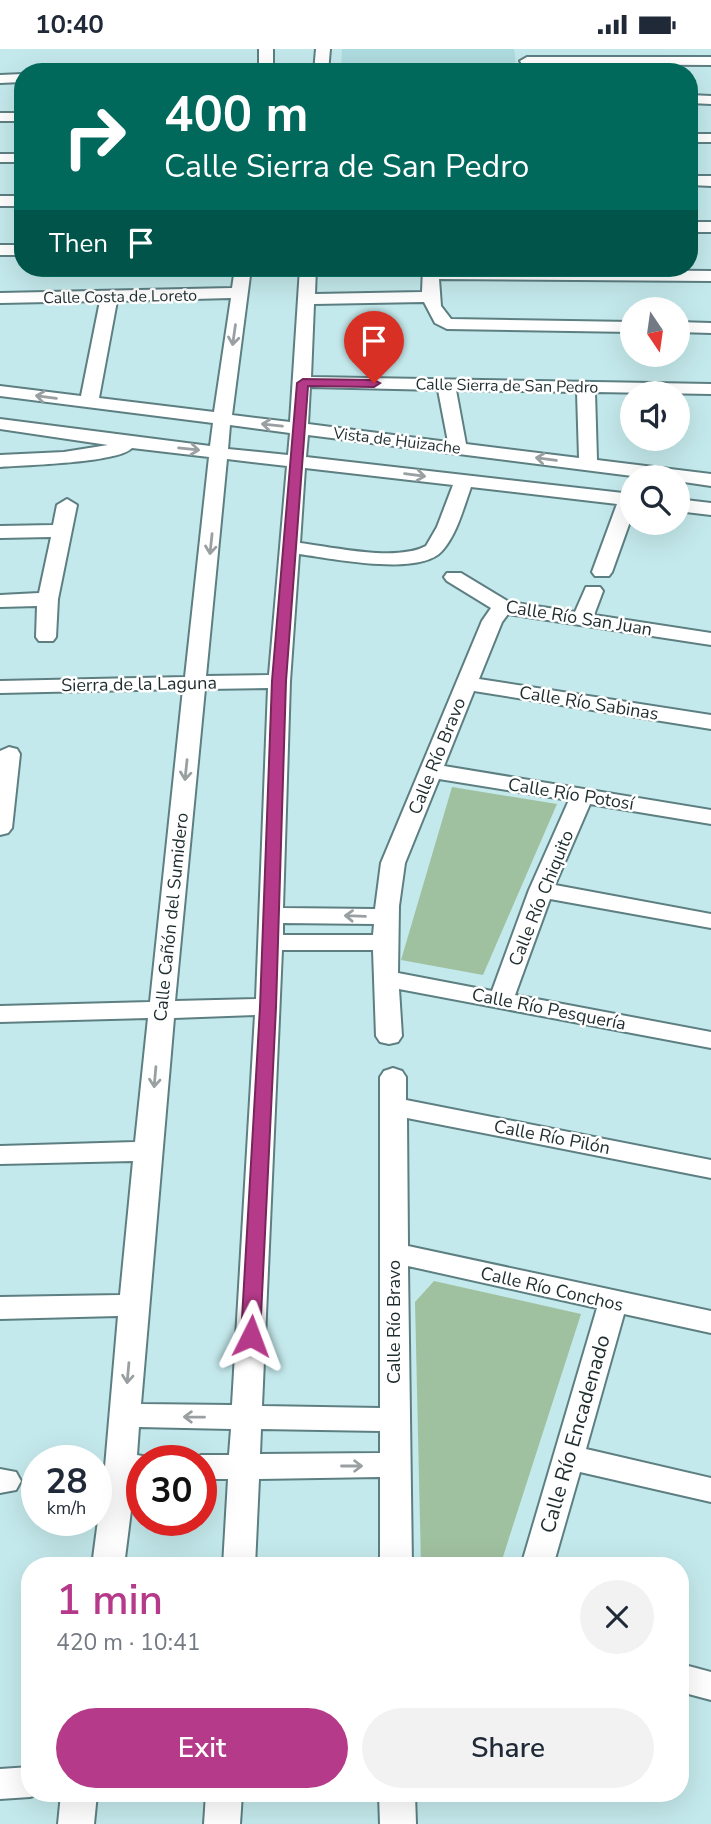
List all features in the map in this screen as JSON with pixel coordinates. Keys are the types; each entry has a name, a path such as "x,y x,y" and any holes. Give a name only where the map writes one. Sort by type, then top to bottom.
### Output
{"street":[{"path":"527,61 627,55 711,61"},
{"name":"Calle Cañón del Sumidero","path":"128,1445 124,1415 161,1009 222,421 242,277"},
{"path":"240,1557 268,1007 279,681 303,383 308,277"},
{"path":"431,277 430,297 438,317 447,324 620,327"},
{"name":"Calle Costa de Loreto","path":"0,298 240,293"},
{"path":"89,403 109,297"},
{"path":"308,299 430,297"},
{"path":"690,327 711,328"},
{"name":"Calle Sierra de San Pedro","path":"303,383 711,389"},
{"path":"446,384 458,448"},
{"path":"586,387 588,465"},
{"name":"Vista de Huizache","path":"0,391 222,421 709,477"},
{"name":"Vista de Huizache","path":"0,424 620,499"},
{"path":"0,461 64,458 141,443"},
{"path":"289,547 412,558 432,552 439,542 464,480"},
{"path":"46,637 48,599 67,505"},
{"path":"690,507 711,509"},
{"path":"602,572 620,526"},
{"path":"0,532 60,531"},
{"name":"Calle Río San Juan","path":"454,577 503,607 711,639"},
{"path":"583,618 593,591"},
{"path":"0,601 48,599"},
{"name":"Calle Río Bravo","path":"389,1036 384,942 393,863 492,621 503,607"},
{"name":"Sierra de la Laguna","path":"0,687 279,681"},
{"name":"Calle Río Sabinas","path":"467,683 711,722"},
{"path":"0,828 3,784 9,754"},
{"name":"Calle Río Potosí","path":"432,771 711,817"},
{"name":"Calle Río Chiquito","path":"501,1000 541,890 582,796"},
{"path":"541,890 711,921"},
{"path":"271,915 385,917"},
{"path":"270,943 384,942"},
{"name":"Calle Río Pesquería","path":"386,979 711,1040"},
{"path":"0,1014 268,1007"},
{"name":"Calle Río Bravo","path":"393,1077 396,1557"},
{"name":"Calle Río Pilón","path":"393,1106 711,1168"},
{"path":"0,1155 148,1151"},
{"name":"Calle Río Conchos","path":"394,1253 711,1322"},
{"name":"Calle Río Encadenado","path":"539,1557 613,1302"},
{"path":"0,1308 133,1305"},
{"path":"124,1415 395,1420"},
{"path":"567,1457 711,1489"},
{"path":"217,1467 395,1465"},
{"name":"Calle Cañón del Sumidero","path":"110,1557 126,1489"},
{"path":"689,1680 711,1686"},
{"path":"0,1784 21,1783"},
{"path":"76,1824 78,1802"},
{"path":"222,1824 223,1802"},
{"path":"397,1802 398,1824"}],"shaded area":[{"path":"342,49 514,49 516,63 341,63"}],"green space":[{"path":"452,787 557,804 483,975 401,960"},
{"path":"434,1281 581,1314 503,1557 421,1557 415,1302"}],"route":[{"path":"251,1336 268,1007 279,681 303,383 374,383"}]}
